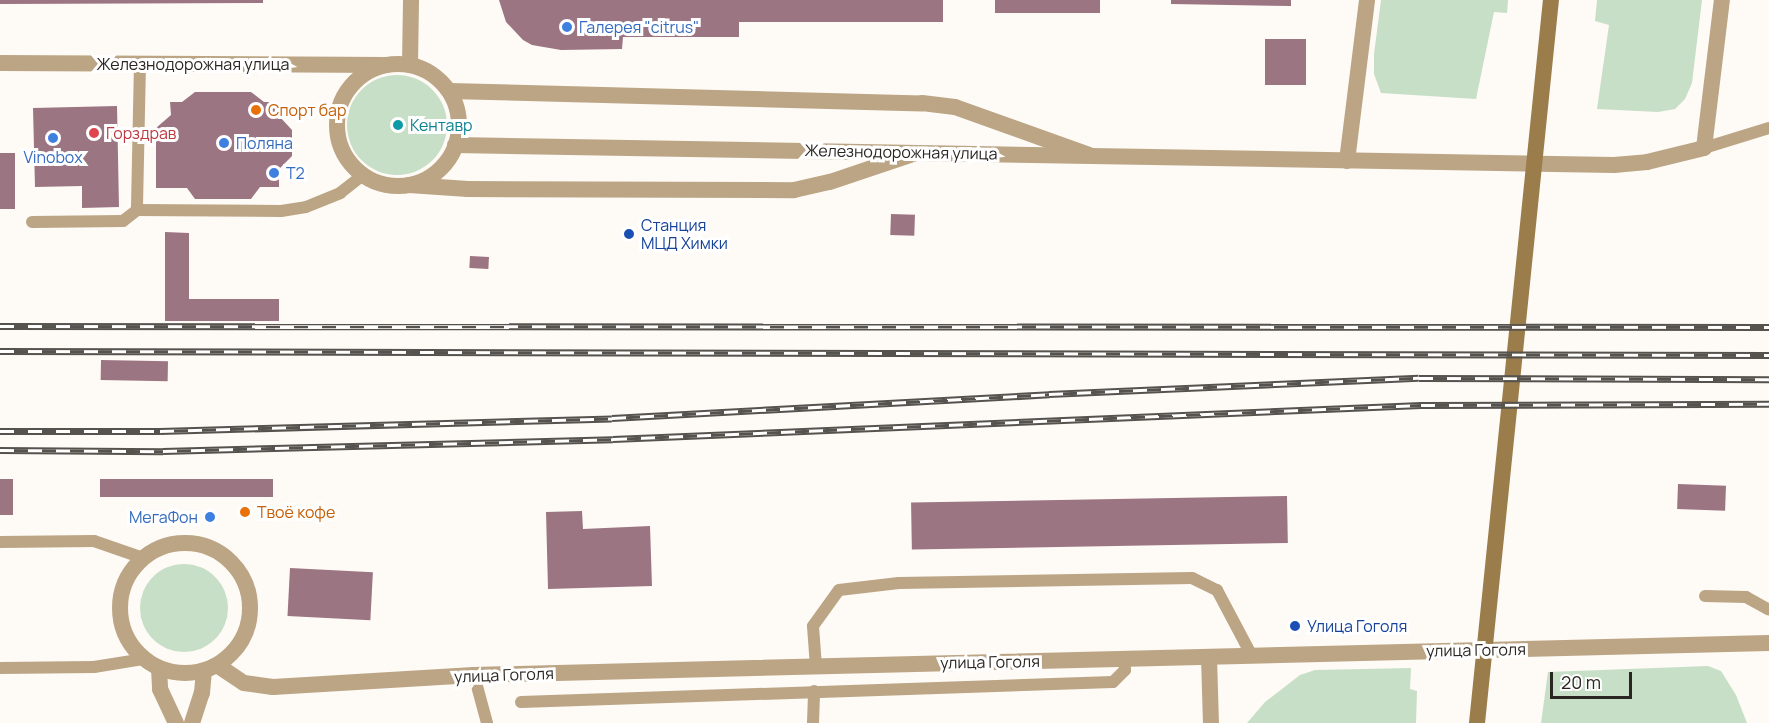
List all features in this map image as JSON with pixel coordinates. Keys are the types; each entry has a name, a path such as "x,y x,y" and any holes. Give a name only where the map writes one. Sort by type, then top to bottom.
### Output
{"main road":[{"path":"1476,723 1551,0"}],"street":[{"path":"410,65 411,0"},
{"path":"1347,161 1367,0"},
{"path":"1704,148 1722,0"},
{"name":"Железнодорожная улица","path":"0,63 386,65"},
{"path":"409,185 424,180 438,171 448,159 455,144 458,117 449,91 432,74 410,65 386,65 367,72 351,85 340,102 336,123 339,143 348,161 363,176 377,183 468,189 794,190 830,182 920,151"},
{"path":"449,91 922,103 955,107 1090,155"},
{"name":"Железнодорожная улица","path":"455,144 1614,165 1647,162 1704,148"},
{"path":"176,543 194,543 212,548 227,558 240,572 248,588 250,606 248,624 241,641 231,655 211,668 174,673 159,668 144,659 125,635 120,606 123,588 130,571 143,558 158,548 176,543"},
{"name":"улица Гоголя","path":"211,668 244,683 273,687 474,675 1769,643"},
{"path":"1209,657 1211,723"},
{"path":"159,668 160,690 176,723"},
{"path":"192,723 211,668"}],"lane":[{"path":"137,210 140,63"},
{"path":"1704,148 1769,128"},
{"path":"32,222 123,221 137,210 281,211 306,207 340,193 363,176"},
{"path":"0,542 94,541 143,558"},
{"path":"816,667 813,626 839,590 899,583 1192,578 1217,590 1252,656"},
{"path":"1705,597 1746,597 1769,610"},
{"path":"0,668 94,667 144,659"},
{"path":"521,702 1113,682 1125,670 1124,659"},
{"path":"474,675 487,723"},
{"path":"813,723 814,691"}],"green space":[{"path":"1381,0 1508,0 1507,13 1494,12 1476,99 1381,93 1374,74 1374,54"},
{"path":"1597,0 1702,0 1692,83 1685,99 1675,109 1658,112 1597,109 1609,25 1595,21"},
{"path":"397,75 416,79 432,90 443,106 447,125 443,144 432,160 416,171 397,175 378,171 362,160 351,144 347,125 351,106 362,90 378,79"},
{"path":"175,564 193,564 209,571 221,583 228,599 228,617 221,633 209,645 193,652 175,652 159,645 147,633 140,617 140,599 147,583 159,571"},
{"path":"1708,666 1721,671 1736,695 1747,723 1541,723 1548,672"},
{"path":"1411,668 1410,689 1417,691 1416,723 1247,723 1265,702 1300,675 1315,670"}],"building":[{"path":"0,0 263,0 263,3 0,4"},
{"path":"499,0 943,0 943,22 739,22 739,37 623,37 622,49 561,50 532,45 523,40 506,22"},
{"path":"995,0 1100,0 1100,13 995,13"},
{"path":"1171,0 1291,0 1291,6 1171,4"},
{"path":"1265,39 1306,39 1306,85 1265,85"},
{"name":"Поляна","path":"195,92 251,92 264,102 278,102 279,116 292,130 292,156 279,169 279,187 260,187 251,199 195,199 187,188 156,188 156,128 171,115 170,102 182,102"},
{"path":"117,106 119,207 82,208 82,186 35,187 33,108"},
{"path":"0,153 15,153 15,209 0,209"},
{"path":"891,214 915,215 914,236 890,235"},
{"path":"165,232 189,233 189,299 279,299 279,321 165,321"},
{"path":"470,256 489,257 488,269 469,268"},
{"path":"101,360 168,361 168,381 101,380"},
{"path":"0,479 13,479 13,515 0,515"},
{"path":"100,479 273,479 273,497 100,497"},
{"path":"1678,484 1726,486 1725,511 1677,509"},
{"path":"1287,496 1288,543 912,550 911,503"},
{"path":"582,511 583,529 650,526 652,586 548,589 546,512"},
{"path":"290,568 373,572 370,620 287,616"}],"railway":[{"path":"0,326 1769,327"},
{"path":"0,351 1769,355"},
{"path":"0,431 160,431 612,418 1049,394 1419,378 1769,379"},
{"path":"0,450 163,451 613,439 1421,405 1769,404"}],"place":[{"name":"Галерея \"citrus\"","path":"567,27"},
{"name":"Спорт бар","path":"256,110"},
{"name":"Кентавр","path":"398,125"},
{"name":"Горздрав","path":"94,133"},
{"name":"Vinobox","path":"53,138"},
{"name":"Поляна","path":"224,143"},
{"name":"T2","path":"274,173"},
{"name":"Станция МЦД Химки","path":"629,234"},
{"name":"Твоё кофе","path":"245,512"},
{"name":"МегаФон","path":"210,517"},
{"name":"Улица Гоголя","path":"1295,626"}]}
